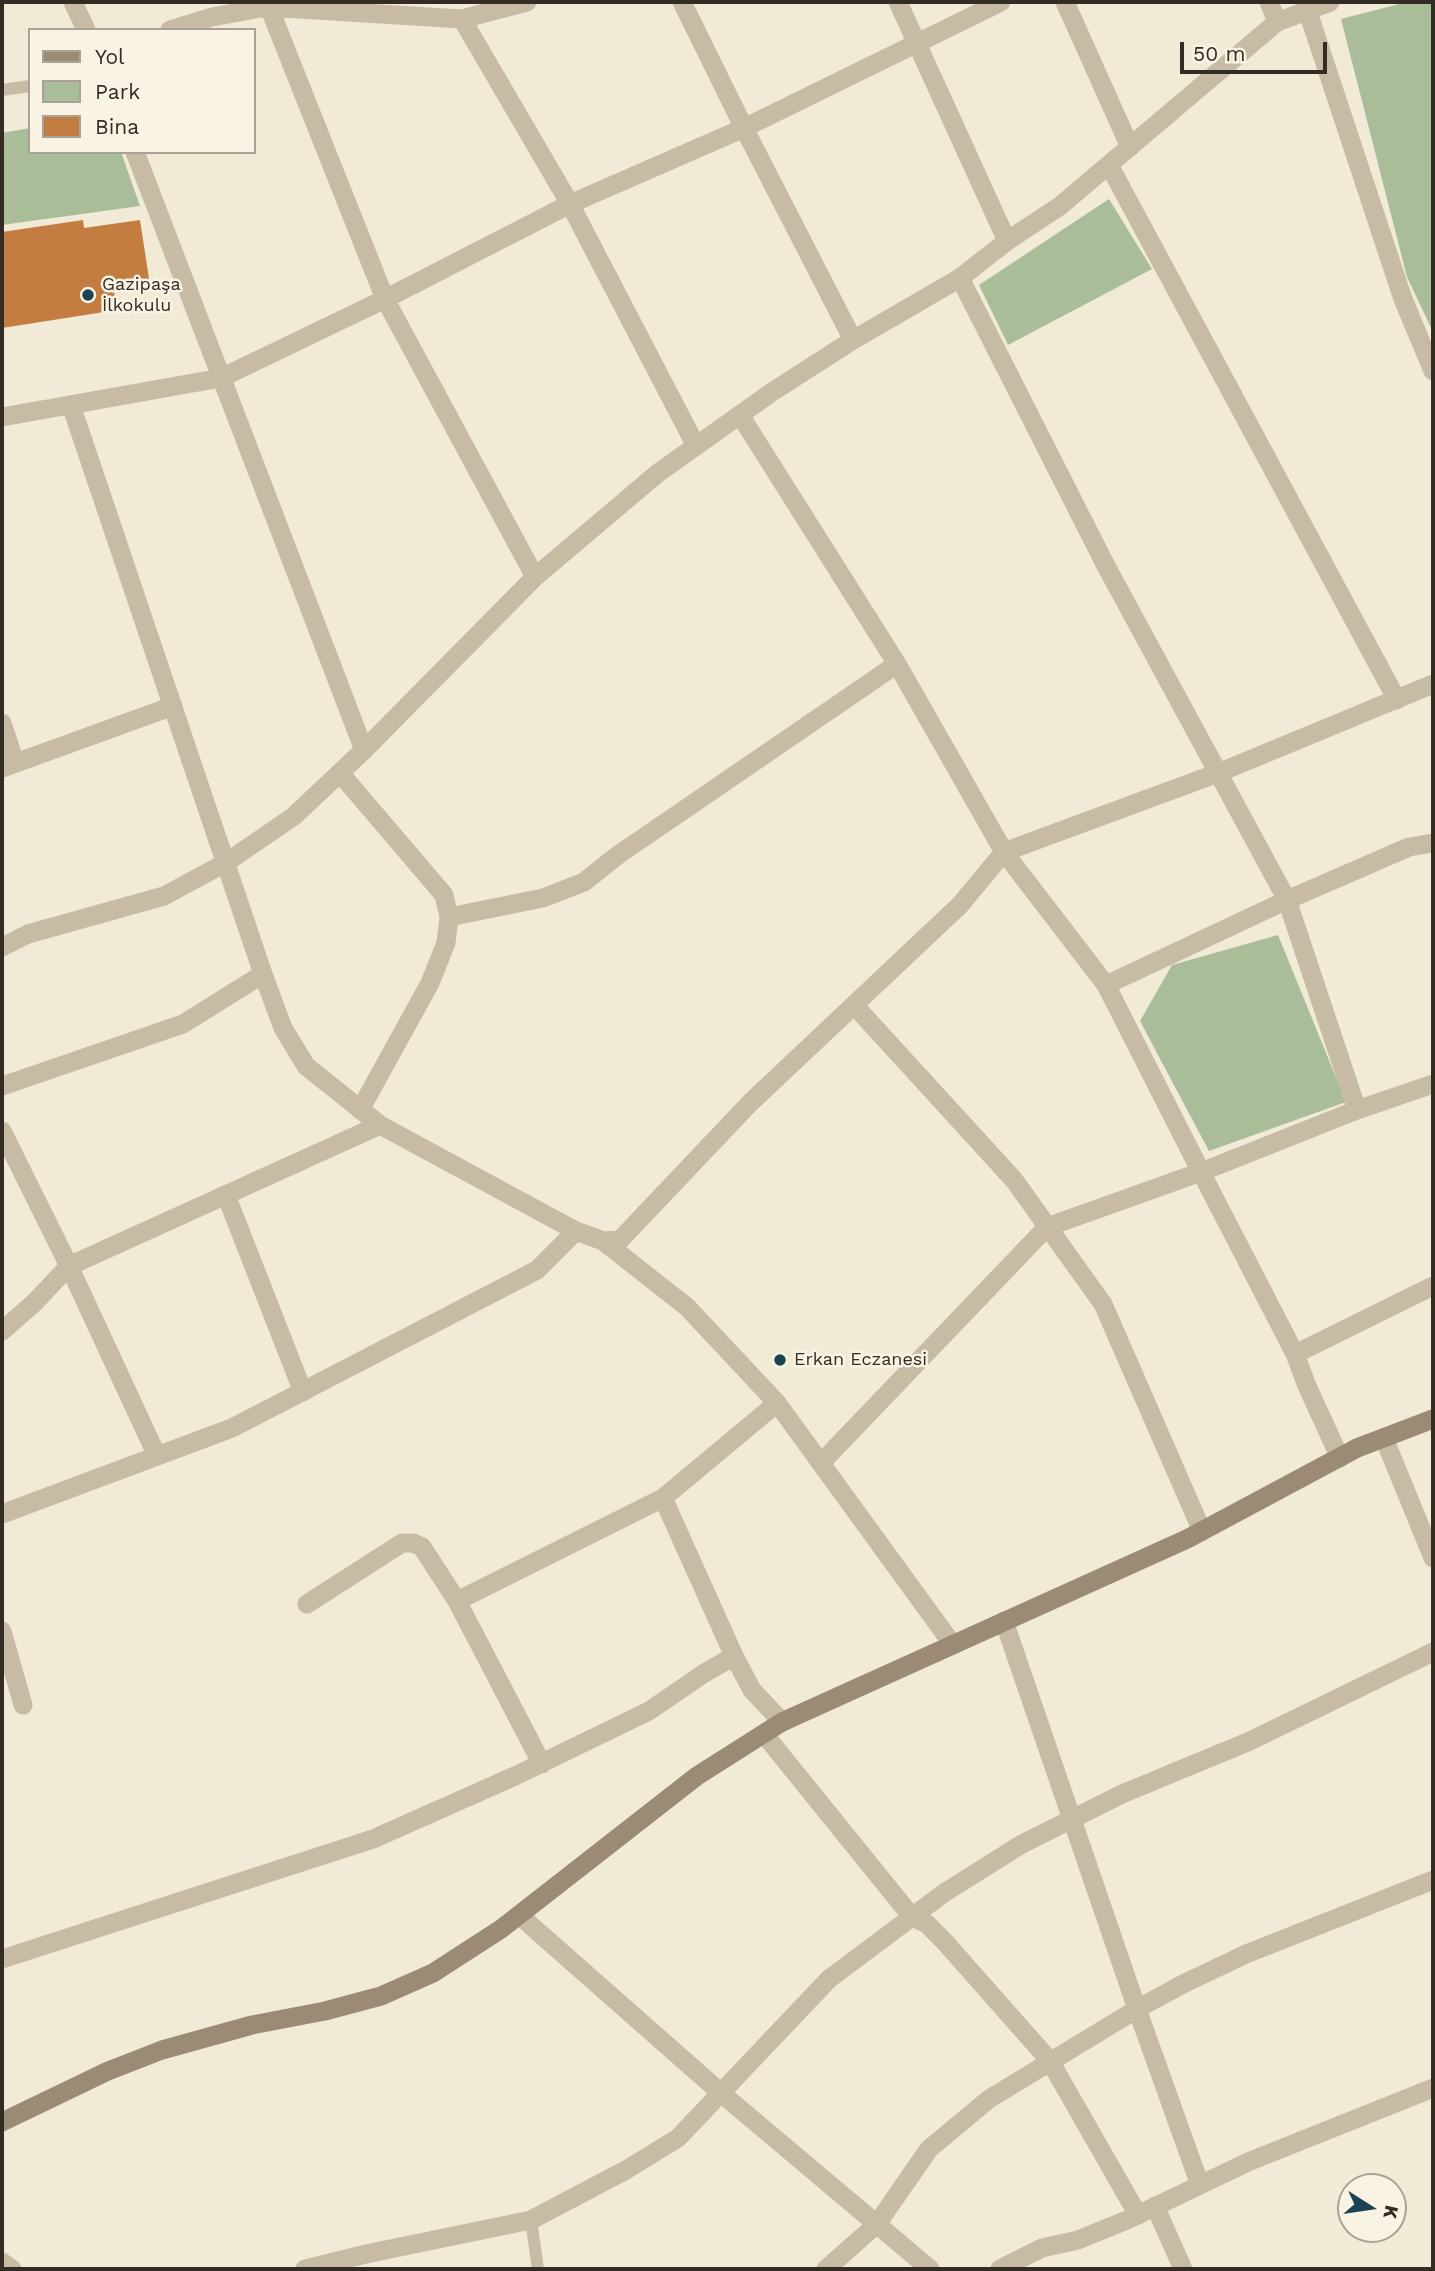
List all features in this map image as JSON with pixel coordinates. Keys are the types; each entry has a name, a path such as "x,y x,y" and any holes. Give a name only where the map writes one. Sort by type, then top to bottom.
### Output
{"main road":[{"path":"2,2123 108,2071 162,2050 252,2025 325,2011 381,1996 433,1973 519,1915 697,1776 782,1722 1202,1531 1340,1458 1433,1419"}],"street":[{"path":"73,2 85,28"},
{"path":"176,28 267,4 462,19 527,2"},
{"path":"682,2 853,340"},
{"path":"898,2 1007,241"},
{"path":"2,417 221,378 386,299 570,204 744,128 1001,2"},
{"path":"1065,2 1130,147"},
{"path":"1269,2 1277,22"},
{"path":"2,947 28,934 164,896 227,862 294,816 364,750 535,577 658,473 853,340 960,278 1007,241 1060,206 1277,22 1330,2"},
{"path":"267,4 386,299 535,577"},
{"path":"1307,9 1403,299 1433,371"},
{"path":"462,19 570,204 696,446"},
{"path":"136,154 364,750"},
{"path":"1109,165 1397,700"},
{"path":"960,278 1105,564 1287,900 1357,1110"},
{"path":"71,405 263,974 283,1028 306,1066 380,1125 576,1231 603,1241 687,1307 778,1404 953,1645"},
{"path":"740,415 897,664 1004,852 1106,985 1295,1354 1340,1458"},
{"path":"449,918 543,898 584,882 618,855 897,664"},
{"path":"603,1241 620,1240 750,1103 960,905 1004,852 1217,773 1433,684"},
{"path":"2,723 8,766 173,706"},
{"path":"340,773 444,895 449,918 446,943 430,983 360,1110"},
{"path":"1106,985 1287,900 1409,847 1433,843"},
{"path":"2,1086 183,1024 263,974"},
{"path":"854,1005 1013,1180 1103,1304 1202,1531"},
{"path":"821,1463 1047,1227 1433,1084"},
{"path":"2,1331 34,1303 69,1266 380,1125"},
{"path":"2,1131 69,1266 157,1456"},
{"path":"226,1195 303,1392"},
{"path":"2,1514 232,1428 537,1270 576,1231"},
{"path":"1295,1354 1433,1286"},
{"path":"457,1601 663,1497 778,1404"},
{"path":"1384,1438 1433,1558"},
{"path":"663,1497 734,1656 752,1690 782,1722"},
{"path":"307,1604 402,1543 422,1546 457,1601 542,1764"},
{"path":"1004,1621 1200,2185"},
{"path":"2,1631 7,1667 23,1704"},
{"path":"305,2269 531,2220 626,2170 678,2138 829,1979 944,1893 1023,1844 1122,1794 1250,1741 1433,1652"},
{"path":"2,1959 373,1839 542,1764 649,1712 734,1656"},
{"path":"764,1734 912,1917 927,1924 944,1941 1050,2061 1183,2269"},
{"path":"826,2269 877,2224 929,2149 989,2099 1137,2009 1246,1954 1433,1880"},
{"path":"519,1915 721,2093 930,2269"},
{"path":"1000,2269 1042,2248 1078,2240 1248,2162 1432,2088"},
{"path":"2,2262 12,2269"}],"lane":[{"path":"2,90 28,86"},
{"path":"531,2220 538,2269"}],"green space":[{"path":"1407,2 1433,2 1433,332 1407,277 1341,19"},
{"path":"28,128 28,154 122,154 140,206 2,225 2,133"},
{"path":"1109,199 1152,269 1008,345 979,285"},
{"path":"1278,935 1346,1102 1209,1151 1140,1021 1172,965"}],"building":[{"path":"83,220 84,228 140,220 149,279 113,285 117,310 2,328 2,232"}],"place":[{"name":"Gazipaşa İlkokulu","path":"88,295"},
{"name":"Erkan Eczanesi","path":"780,1360"}]}
